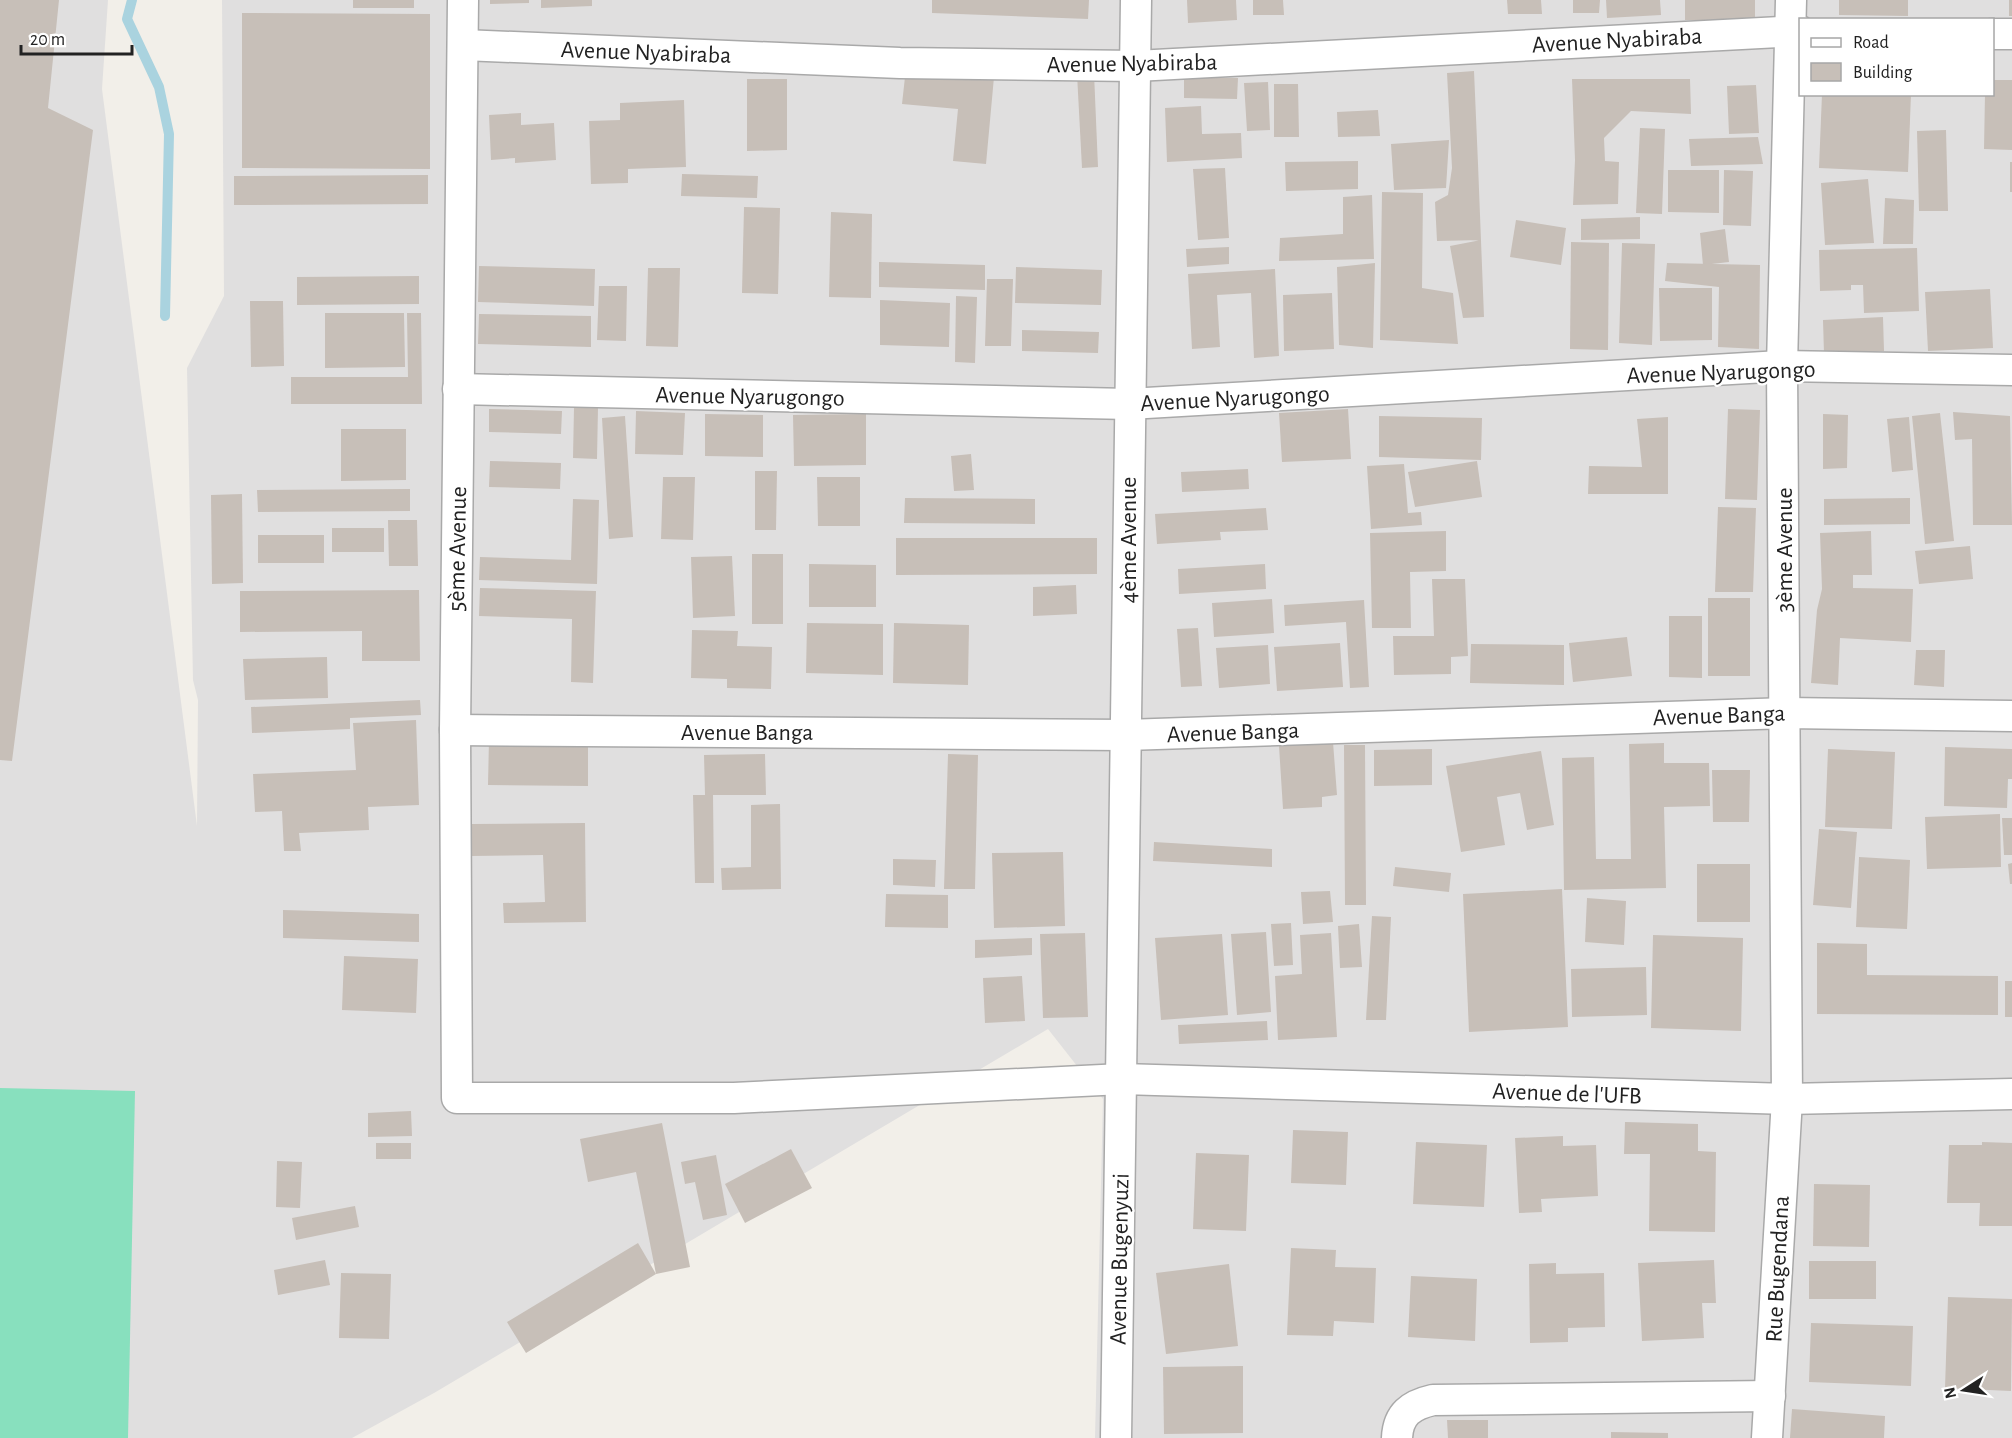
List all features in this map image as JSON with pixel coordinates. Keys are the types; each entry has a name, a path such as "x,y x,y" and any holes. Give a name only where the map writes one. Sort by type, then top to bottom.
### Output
{"street":[{"name":"5ème Avenue","path":"457,1098 455,730 463,0"},
{"name":"4ème Avenue","path":"1122,1079 1136,0"},
{"name":"3ème Avenue","path":"1787,1099 1782,366 1795,31 1791,0"},
{"name":"Avenue Nyabiraba","path":"463,45 900,63 1136,66 1795,31"},
{"path":"1994,33 2012,34"},
{"name":"Avenue Nyarugongo","path":"458,390 1129,404 1782,366 2012,370"},
{"name":"Avenue Banga","path":"455,730 1126,735 1785,713 2012,716"},
{"name":"Avenue de l'UFB","path":"457,1098 734,1098 1122,1079 1787,1099 2012,1094"},
{"name":"Avenue Bugenyuzi","path":"1116,1438 1122,1079"},
{"name":"Rue Bugendana","path":"1767,1438 1787,1099"},
{"path":"1397,1438 1403,1414 1416,1404 1433,1400 1770,1396"}],"shaded area":[{"path":"0,0 108,0 102,89 197,826 198,700 193,680 187,368 224,296 222,0 2012,0 2012,1438 1095,1438 1103,1099 1048,1029 434,1393 352,1438 0,1438"}],"green space":[{"path":"0,1088 135,1091 128,1438 0,1438"}],"building":[{"path":"0,0 59,0 48,108 93,130 12,761 0,760"},
{"path":"353,0 414,0 414,8 353,8"},
{"path":"490,0 529,0 529,3 490,4"},
{"path":"541,0 592,0 592,6 541,8"},
{"path":"932,0 1089,0 1088,19 932,13"},
{"path":"1187,0 1236,0 1237,20 1188,23"},
{"path":"1253,0 1283,0 1284,15 1253,15"},
{"path":"1507,0 1541,0 1542,14 1508,14"},
{"path":"1573,0 1600,0 1599,13 1573,13"},
{"path":"1606,0 1660,0 1661,15 1607,18"},
{"path":"1685,0 1755,0 1755,20 1685,20"},
{"path":"1839,0 1908,0 1908,16 1839,15"},
{"path":"2009,0 2012,0 2012,16 2009,16"},
{"path":"242,13 430,14 430,169 242,168"},
{"path":"906,68 994,77 986,164 953,161 958,109 902,104"},
{"path":"1474,71 1481,240 1437,241 1435,202 1448,195 1452,168 1447,73"},
{"path":"1094,73 1098,167 1082,168 1077,74"},
{"path":"1184,77 1238,78 1237,99 1184,98"},
{"path":"747,79 787,79 787,150 747,151"},
{"path":"1572,79 1690,79 1691,114 1631,111 1604,138 1605,161 1619,162 1618,204 1573,205 1575,160"},
{"path":"1994,80 2012,80 2012,150 1984,149 1985,96 1994,96"},
{"path":"1268,82 1270,130 1247,131 1244,83"},
{"path":"1274,84 1298,84 1299,137 1274,137"},
{"path":"1756,85 1759,133 1729,134 1727,86"},
{"path":"1822,96 1911,96 1908,172 1819,168"},
{"path":"684,100 686,167 628,169 628,183 591,184 589,121 620,120 620,103"},
{"path":"1201,106 1202,134 1241,133 1242,158 1167,162 1165,108"},
{"path":"1378,110 1380,136 1338,137 1337,112"},
{"path":"521,113 521,125 554,123 556,160 515,163 515,158 491,160 489,115"},
{"path":"1640,128 1665,129 1662,214 1636,213"},
{"path":"1946,130 1948,211 1919,211 1917,131"},
{"path":"1758,137 1763,164 1691,166 1689,139"},
{"path":"1449,140 1446,188 1394,190 1391,144"},
{"path":"1358,161 1358,189 1286,191 1285,162"},
{"path":"2010,162 2012,162 2012,192 2010,192"},
{"path":"1225,168 1229,238 1198,240 1193,169"},
{"path":"1668,170 1719,170 1719,213 1668,212"},
{"path":"1724,170 1753,171 1751,226 1723,225"},
{"path":"682,174 758,176 757,198 681,196"},
{"path":"428,175 428,204 234,205 234,176"},
{"path":"1868,179 1874,243 1825,245 1821,183"},
{"path":"1382,192 1423,193 1422,288 1453,293 1458,344 1380,340"},
{"path":"1372,195 1374,259 1279,261 1280,238 1343,234 1343,197"},
{"path":"1885,198 1914,200 1913,244 1883,244"},
{"path":"744,207 780,208 778,294 742,293"},
{"path":"831,212 872,214 871,298 829,297"},
{"path":"1640,217 1640,239 1581,240 1581,219"},
{"path":"1516,220 1566,228 1561,265 1510,257"},
{"path":"1725,229 1729,262 1703,265 1700,233"},
{"path":"1481,240 1484,317 1463,318 1450,246"},
{"path":"1571,242 1609,243 1608,350 1570,349"},
{"path":"1622,243 1655,244 1652,345 1619,343"},
{"path":"1229,247 1229,264 1187,267 1186,249"},
{"path":"1917,248 1919,311 1864,313 1863,285 1851,285 1851,290 1820,291 1819,250"},
{"path":"879,262 985,265 985,290 879,287"},
{"path":"1375,263 1373,348 1339,345 1337,267"},
{"path":"1667,263 1760,265 1759,349 1718,347 1719,287 1665,281"},
{"path":"479,266 595,269 594,306 478,302"},
{"path":"1016,267 1102,270 1101,305 1015,303"},
{"path":"648,268 680,268 678,347 646,346"},
{"path":"1275,269 1279,356 1254,358 1251,293 1217,295 1220,347 1192,349 1188,274"},
{"path":"419,276 419,304 297,305 297,277"},
{"path":"987,279 1013,279 1011,346 985,346"},
{"path":"599,286 627,286 626,341 597,340"},
{"path":"1659,288 1712,288 1712,340 1660,341"},
{"path":"1990,289 1993,348 1928,351 1925,292"},
{"path":"1332,293 1334,349 1284,351 1283,295"},
{"path":"956,296 977,297 975,363 955,362"},
{"path":"880,300 950,303 949,347 880,345"},
{"path":"250,301 283,301 284,366 251,367"},
{"path":"325,313 404,313 405,367 325,368"},
{"path":"407,313 421,313 422,404 291,404 291,377 408,377"},
{"path":"479,314 591,316 591,347 478,344"},
{"path":"1883,317 1884,351 1824,354 1823,320"},
{"path":"1022,330 1099,332 1098,353 1022,351"},
{"path":"574,407 598,407 597,459 573,458"},
{"path":"489,409 562,411 561,434 489,432"},
{"path":"1348,409 1351,459 1282,462 1279,413"},
{"path":"1728,409 1760,410 1757,500 1725,499"},
{"path":"636,411 685,413 683,455 635,454"},
{"path":"1953,412 2010,416 2012,525 1973,525 1972,439 1955,440"},
{"path":"1940,413 1954,541 1925,544 1912,416"},
{"path":"705,414 763,415 763,457 705,456"},
{"path":"866,414 866,465 794,466 793,415"},
{"path":"1823,414 1848,415 1847,468 1823,469"},
{"path":"625,416 633,537 609,539 602,418"},
{"path":"1379,416 1482,418 1481,460 1379,457"},
{"path":"1668,417 1668,494 1588,494 1589,466 1642,467 1637,419"},
{"path":"1909,417 1913,470 1892,472 1887,419"},
{"path":"341,429 406,429 406,480 341,481"},
{"path":"971,454 974,490 954,491 951,456"},
{"path":"490,461 561,463 560,489 489,487"},
{"path":"1477,461 1482,497 1415,507 1408,472"},
{"path":"1404,464 1408,513 1421,512 1422,525 1371,529 1367,466"},
{"path":"1248,469 1249,489 1182,492 1181,472"},
{"path":"755,471 777,471 776,530 755,530"},
{"path":"663,477 695,477 693,540 661,539"},
{"path":"817,477 860,477 860,526 818,526"},
{"path":"410,489 410,511 258,512 257,490"},
{"path":"242,494 243,583 212,584 211,495"},
{"path":"905,498 1035,499 1035,524 904,523"},
{"path":"1910,498 1910,524 1824,525 1824,499"},
{"path":"573,499 599,500 597,584 479,580 480,557 571,560"},
{"path":"1718,507 1756,508 1753,592 1715,592"},
{"path":"1266,508 1268,530 1220,532 1221,540 1157,544 1155,514"},
{"path":"388,520 417,520 418,566 389,566"},
{"path":"332,528 384,528 384,552 332,552"},
{"path":"1446,531 1446,571 1410,572 1411,628 1372,628 1370,533"},
{"path":"1871,531 1872,575 1853,575 1853,588 1913,589 1911,642 1840,638 1838,685 1811,683 1817,610 1822,589 1820,533"},
{"path":"258,535 324,535 324,563 258,563"},
{"path":"896,538 1097,538 1097,574 896,575"},
{"path":"1970,546 1973,579 1919,584 1915,551"},
{"path":"752,554 783,554 783,624 752,624"},
{"path":"732,556 735,616 693,618 691,557"},
{"path":"809,564 876,565 876,607 809,607"},
{"path":"1265,564 1266,589 1179,594 1178,569"},
{"path":"1432,579 1465,579 1468,656 1451,657 1451,674 1394,675 1393,636 1434,636"},
{"path":"1076,585 1077,614 1033,616 1033,587"},
{"path":"480,588 596,591 593,683 571,682 572,619 479,616"},
{"path":"419,590 420,661 362,661 362,631 240,632 240,591"},
{"path":"1708,598 1750,598 1750,676 1708,676"},
{"path":"1272,599 1274,633 1214,637 1212,603"},
{"path":"1364,600 1369,687 1350,688 1346,622 1285,626 1284,605"},
{"path":"1669,616 1702,616 1702,678 1669,677"},
{"path":"807,623 883,624 883,675 806,673"},
{"path":"894,623 969,625 968,685 893,683"},
{"path":"1198,628 1202,686 1181,687 1177,629"},
{"path":"692,630 738,631 737,646 772,647 771,689 727,688 727,679 691,678"},
{"path":"1627,637 1632,676 1573,682 1569,643"},
{"path":"1340,643 1343,687 1277,691 1274,647"},
{"path":"1471,644 1564,645 1564,685 1470,683"},
{"path":"1268,645 1270,684 1219,688 1216,648"},
{"path":"1916,650 1945,650 1944,687 1914,685"},
{"path":"327,657 328,698 245,700 243,659"},
{"path":"420,700 421,715 350,718 350,729 252,733 251,707"},
{"path":"416,720 419,805 368,807 369,830 299,833 301,851 284,851 282,811 255,812 253,774 356,770 353,723"},
{"path":"489,739 588,739 588,786 488,785"},
{"path":"1333,742 1337,795 1322,797 1322,807 1283,809 1279,746"},
{"path":"1664,743 1664,763 1709,763 1710,806 1664,807 1666,888 1564,890 1562,758 1594,757 1596,859 1631,859 1629,744"},
{"path":"1344,745 1365,745 1366,905 1345,905"},
{"path":"1945,747 2012,749 2012,779 2008,779 2007,808 1944,806"},
{"path":"1432,749 1432,785 1374,786 1374,750"},
{"path":"1828,749 1895,752 1892,829 1825,827"},
{"path":"1541,751 1554,825 1527,830 1520,793 1497,797 1505,845 1461,852 1446,766"},
{"path":"765,754 766,795 713,795 714,883 695,883 693,795 705,795 704,755"},
{"path":"948,754 978,755 975,889 944,889"},
{"path":"1712,770 1750,770 1749,822 1713,822"},
{"path":"780,804 781,889 722,890 721,868 751,867 751,805"},
{"path":"2000,814 2001,867 1927,869 1925,817"},
{"path":"2002,818 2012,818 2012,855 2004,855"},
{"path":"585,823 586,922 504,923 503,903 545,902 543,855 471,856 471,824"},
{"path":"1819,829 1857,832 1851,908 1813,905"},
{"path":"1154,842 1272,849 1272,867 1153,861"},
{"path":"1063,852 1065,926 994,928 992,853"},
{"path":"1859,857 1910,860 1907,929 1856,927"},
{"path":"893,859 936,860 935,887 893,885"},
{"path":"2012,863 2012,884 2010,884 2008,864"},
{"path":"1697,864 1750,864 1750,922 1697,922"},
{"path":"1395,867 1451,873 1449,892 1393,886"},
{"path":"1562,889 1568,1027 1469,1032 1463,894"},
{"path":"1330,891 1333,922 1303,924 1301,892"},
{"path":"886,894 948,895 948,928 885,927"},
{"path":"1587,898 1626,901 1624,945 1585,942"},
{"path":"283,910 419,914 419,942 283,938"},
{"path":"1372,916 1391,917 1386,1020 1366,1020"},
{"path":"1291,923 1293,965 1274,966 1271,924"},
{"path":"1359,924 1362,967 1340,968 1338,926"},
{"path":"1266,932 1271,1012 1237,1015 1231,934"},
{"path":"1085,933 1088,1017 1043,1018 1040,934"},
{"path":"1331,933 1337,1037 1278,1040 1275,976 1302,974 1300,935"},
{"path":"1222,934 1228,1015 1161,1020 1155,938"},
{"path":"1653,935 1743,938 1741,1031 1651,1028"},
{"path":"1032,938 1032,955 975,958 975,940"},
{"path":"1817,943 1867,944 1867,975 1998,976 1998,1015 1817,1014"},
{"path":"344,956 418,959 416,1013 342,1010"},
{"path":"1646,967 1647,1015 1572,1017 1571,969"},
{"path":"1022,976 1025,1021 985,1023 983,978"},
{"path":"2005,981 2012,981 2012,1017 2005,1017"},
{"path":"1267,1021 1268,1040 1179,1044 1178,1025"},
{"path":"411,1111 412,1136 368,1137 368,1113"},
{"path":"1625,1122 1698,1124 1698,1151 1716,1152 1715,1232 1649,1231 1650,1154 1624,1154"},
{"path":"662,1123 690,1267 656,1274 636,1172 588,1182 580,1139"},
{"path":"1293,1130 1348,1132 1346,1185 1291,1183"},
{"path":"1563,1136 1563,1146 1596,1145 1598,1196 1541,1199 1542,1212 1519,1213 1515,1138"},
{"path":"1416,1142 1487,1145 1484,1207 1413,1204"},
{"path":"1982,1142 2012,1143 2012,1226 1979,1226 1980,1203 1947,1203 1949,1145 1982,1145"},
{"path":"376,1143 411,1143 411,1159 376,1159"},
{"path":"791,1149 812,1188 745,1223 725,1184"},
{"path":"1196,1153 1249,1155 1246,1231 1193,1229"},
{"path":"716,1155 727,1215 703,1220 695,1182 685,1184 681,1162"},
{"path":"277,1161 302,1162 300,1208 276,1207"},
{"path":"1814,1184 1870,1185 1869,1247 1813,1246"},
{"path":"355,1206 359,1227 296,1240 292,1218"},
{"path":"638,1243 656,1274 526,1353 507,1322"},
{"path":"1291,1248 1336,1250 1335,1267 1376,1268 1374,1323 1334,1321 1333,1336 1287,1335"},
{"path":"325,1260 330,1285 278,1295 274,1270"},
{"path":"1714,1260 1716,1303 1702,1303 1704,1338 1642,1341 1638,1263"},
{"path":"1809,1261 1876,1261 1876,1299 1809,1299"},
{"path":"1556,1263 1556,1274 1604,1273 1605,1327 1568,1328 1568,1342 1530,1343 1529,1264"},
{"path":"1229,1264 1238,1346 1166,1354 1156,1273"},
{"path":"341,1273 391,1274 389,1339 339,1338"},
{"path":"1411,1276 1477,1279 1475,1341 1408,1337"},
{"path":"1948,1297 2012,1299 2011,1391 1945,1388"},
{"path":"1811,1323 1913,1326 1911,1386 1809,1382"},
{"path":"1243,1366 1243,1433 1164,1434 1163,1367"},
{"path":"1792,1409 1885,1416 1884,1438 1790,1438"},
{"path":"1447,1420 1488,1420 1488,1438 1448,1438"},
{"path":"1611,1432 1668,1433 1668,1438 1611,1438"}],"waterway":[{"path":"132,0 127,19 159,87 169,134 165,316"}]}
